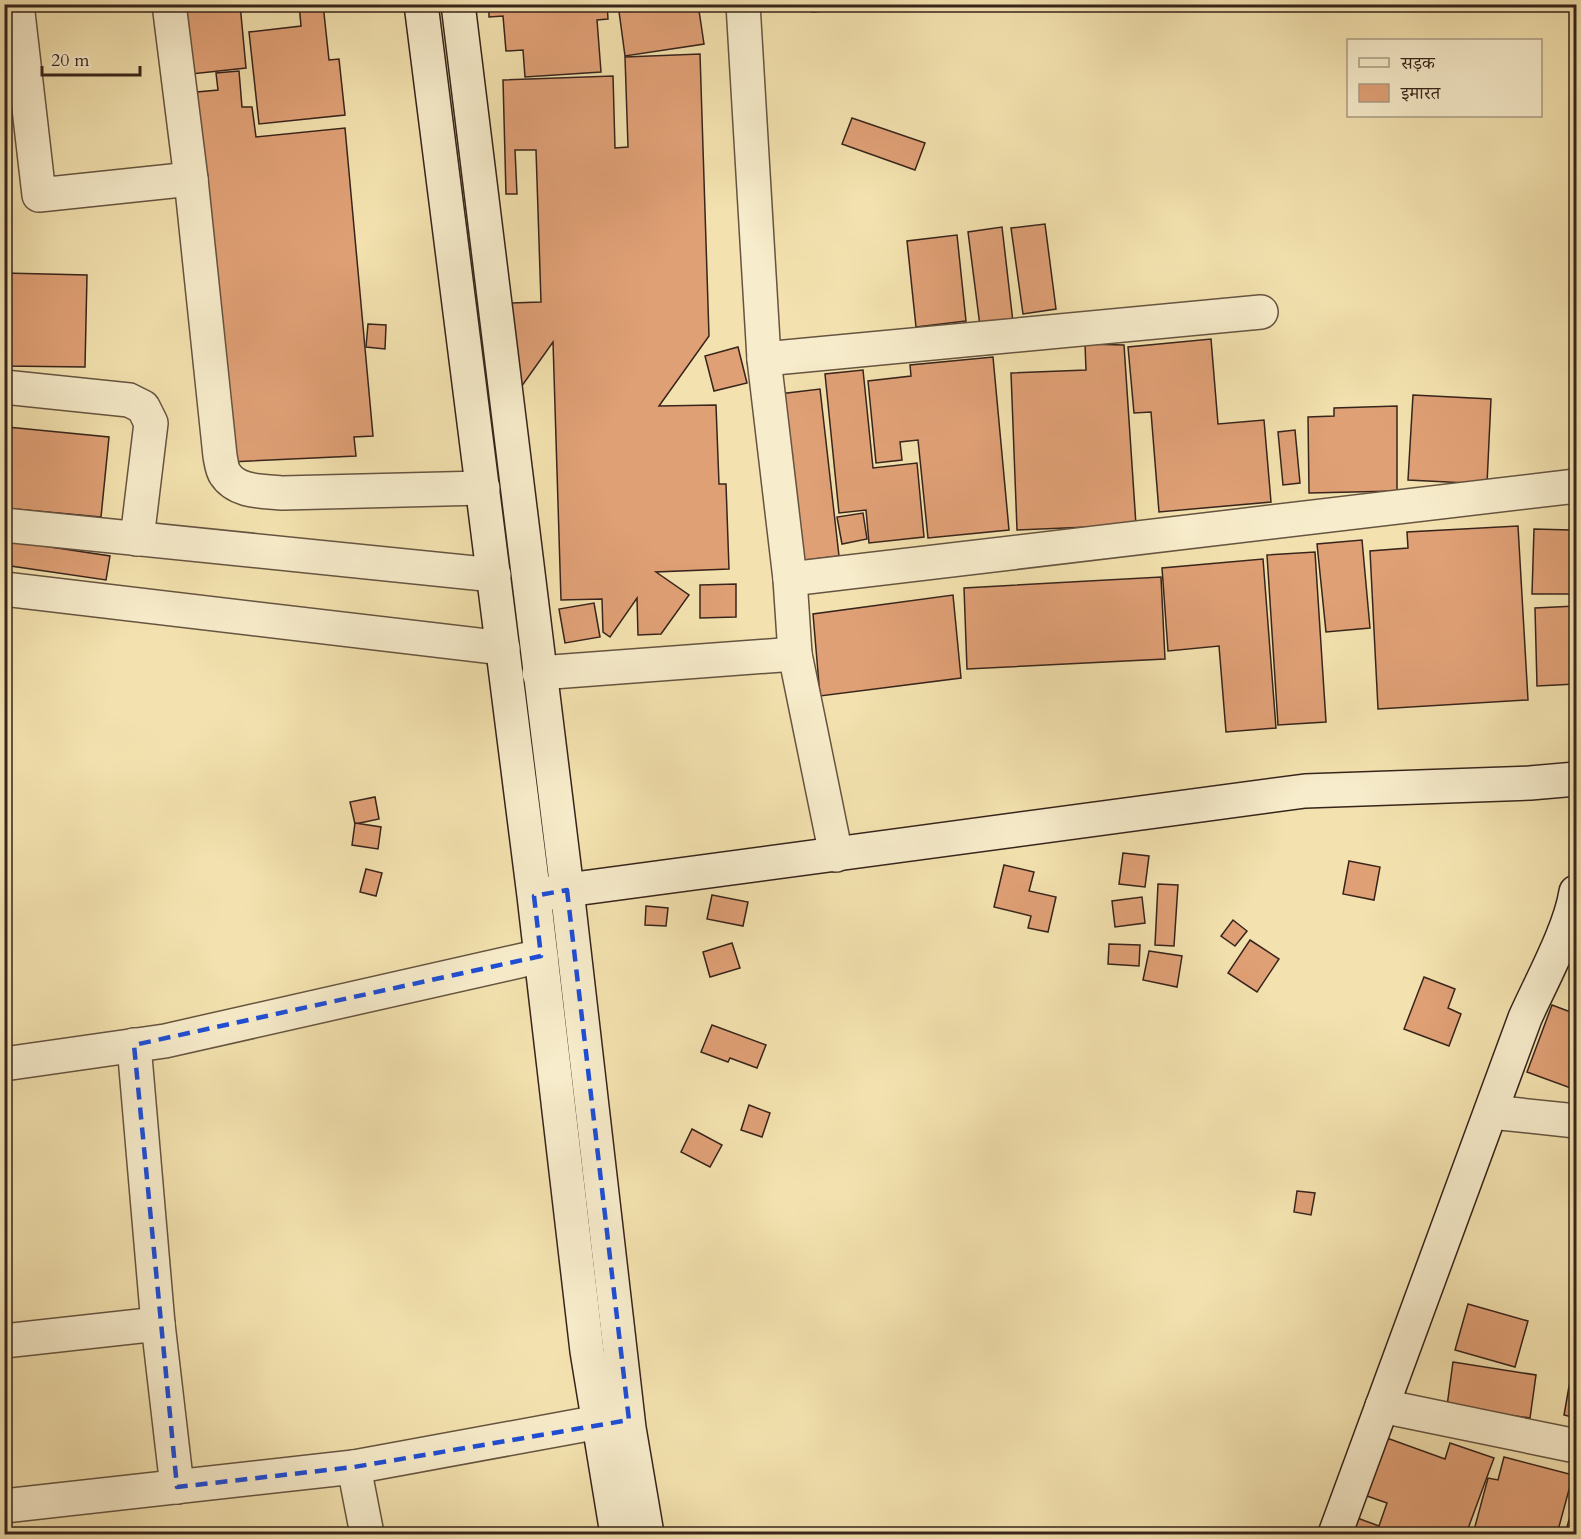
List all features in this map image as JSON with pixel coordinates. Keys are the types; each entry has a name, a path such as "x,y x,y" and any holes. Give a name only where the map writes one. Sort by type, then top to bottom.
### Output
{"street":[{"path":"17,4 15,71 39,195 191,179"},
{"path":"169,4 191,179 220,456 225,475 239,487 283,493 483,488"},
{"path":"421,4 534,897 587,1351 614,1421 647,1534"},
{"path":"458,4 567,890 614,1421 617,1534"},
{"path":"743,4 764,359 790,579 795,654 836,855"},
{"path":"764,359 1261,312"},
{"path":"4,387 129,400 143,407 151,423 137,539"},
{"path":"790,579 1576,486"},
{"path":"4,525 494,575"},
{"path":"4,589 503,648"},
{"path":"539,673 795,654"},
{"path":"534,897 567,890 1305,791 1530,783 1576,779"},
{"path":"1335,1534 1525,1018 1575,902 1576,892"},
{"path":"4,1064 165,1041 541,956"},
{"path":"134,1046 158,1324 177,1487"},
{"path":"1491,1112 1576,1121"},
{"path":"4,1341 158,1324"},
{"path":"1382,1406 1576,1446"},
{"path":"4,1506 354,1467 614,1421"},
{"path":"354,1467 368,1534"}],"highlighted area":[{"path":"567,890 629,1420 354,1467 177,1487 134,1045 541,956 534,896"}],"building":[{"path":"174,4 240,4 246,68 182,75"},
{"path":"299,4 323,4 329,60 339,59 345,115 259,124 249,32 301,26"},
{"path":"489,4 607,4 608,19 597,20 601,72 525,77 523,50 506,51 503,16 489,17"},
{"path":"618,4 698,4 704,44 625,56"},
{"path":"811,4 853,4 853,9 812,12"},
{"path":"700,54 709,336 659,406 716,405 719,484 726,484 729,569 656,572 689,595 661,634 638,635 637,598 610,637 603,632 602,599 561,600 553,342 514,397 511,303 541,302 536,150 515,150 517,194 506,194 503,80 613,76 615,148 628,147 625,57"},
{"path":"239,71 242,107 252,107 256,137 345,128 373,436 354,437 356,456 230,462 186,93 218,90 216,73"},
{"path":"852,118 925,143 915,170 842,144"},
{"path":"1045,224 1056,309 1023,314 1011,228"},
{"path":"1002,227 1013,322 980,326 968,232"},
{"path":"957,235 966,321 916,327 907,241"},
{"path":"4,273 87,275 85,367 4,366"},
{"path":"368,324 386,325 385,349 366,347"},
{"path":"1211,339 1218,424 1264,420 1271,502 1159,512 1151,412 1134,413 1128,347"},
{"path":"1085,344 1124,345 1136,525 1017,530 1011,373 1086,370"},
{"path":"738,347 747,383 714,391 705,356"},
{"path":"993,357 1009,530 928,538 918,440 900,442 902,460 876,463 868,381 911,376 910,365"},
{"path":"863,370 873,468 917,463 924,537 869,543 866,510 839,513 825,374"},
{"path":"820,389 839,556 799,561 779,394"},
{"path":"1413,395 1491,399 1487,484 1408,480"},
{"path":"1397,406 1397,491 1309,493 1308,417 1334,416 1334,408"},
{"path":"7,427 109,437 101,517 4,508 4,443"},
{"path":"1295,430 1300,483 1283,485 1278,432"},
{"path":"863,513 867,539 842,544 837,517"},
{"path":"1573,522 1576,522 1576,599 1575,599"},
{"path":"1518,526 1528,700 1378,709 1370,551 1408,548 1407,532"},
{"path":"1534,529 1571,530 1570,594 1532,594"},
{"path":"4,540 110,556 106,580 4,565"},
{"path":"1362,540 1370,628 1326,632 1317,544"},
{"path":"1315,552 1326,722 1278,725 1267,555"},
{"path":"1263,559 1276,728 1226,732 1219,646 1168,651 1162,568"},
{"path":"1161,577 1165,659 967,669 964,588"},
{"path":"736,584 736,617 700,618 700,585"},
{"path":"953,595 961,678 820,696 813,614"},
{"path":"594,603 600,637 565,643 559,609"},
{"path":"1576,606 1576,684 1537,686 1535,608"},
{"path":"375,797 379,819 355,824 350,802"},
{"path":"355,823 381,827 378,849 352,845"},
{"path":"1123,853 1149,856 1145,887 1119,884"},
{"path":"1349,861 1380,867 1374,900 1343,894"},
{"path":"1004,865 1034,872 1029,891 1056,897 1048,932 1028,928 1031,916 994,907"},
{"path":"366,869 382,873 376,896 360,892"},
{"path":"1158,884 1178,885 1174,946 1155,945"},
{"path":"712,895 748,902 743,926 707,919"},
{"path":"1142,897 1145,923 1115,927 1112,901"},
{"path":"646,906 668,908 666,926 645,925"},
{"path":"1233,920 1247,931 1235,946 1221,936"},
{"path":"1250,940 1279,959 1257,992 1228,973"},
{"path":"732,943 740,968 710,977 703,952"},
{"path":"1109,944 1140,945 1139,966 1108,964"},
{"path":"1149,951 1182,956 1177,987 1143,980"},
{"path":"1424,977 1455,989 1448,1008 1461,1014 1449,1046 1404,1029"},
{"path":"1552,1005 1576,1014 1576,1090 1527,1072"},
{"path":"712,1025 766,1045 757,1068 730,1058 728,1062 701,1052"},
{"path":"749,1105 770,1113 762,1137 741,1130"},
{"path":"692,1129 722,1145 710,1167 681,1152"},
{"path":"1297,1191 1315,1193 1311,1215 1294,1212"},
{"path":"1468,1304 1528,1321 1515,1367 1455,1350"},
{"path":"1576,1347 1576,1418 1564,1415"},
{"path":"1453,1362 1536,1375 1530,1418 1447,1406"},
{"path":"1384,1437 1445,1459 1450,1443 1494,1458 1466,1534 1342,1534 1349,1515 1379,1526 1387,1503 1364,1495"},
{"path":"1504,1457 1573,1475 1557,1534 1473,1534 1488,1478 1498,1480"},
{"path":"1576,1495 1576,1534 1565,1534"}]}
